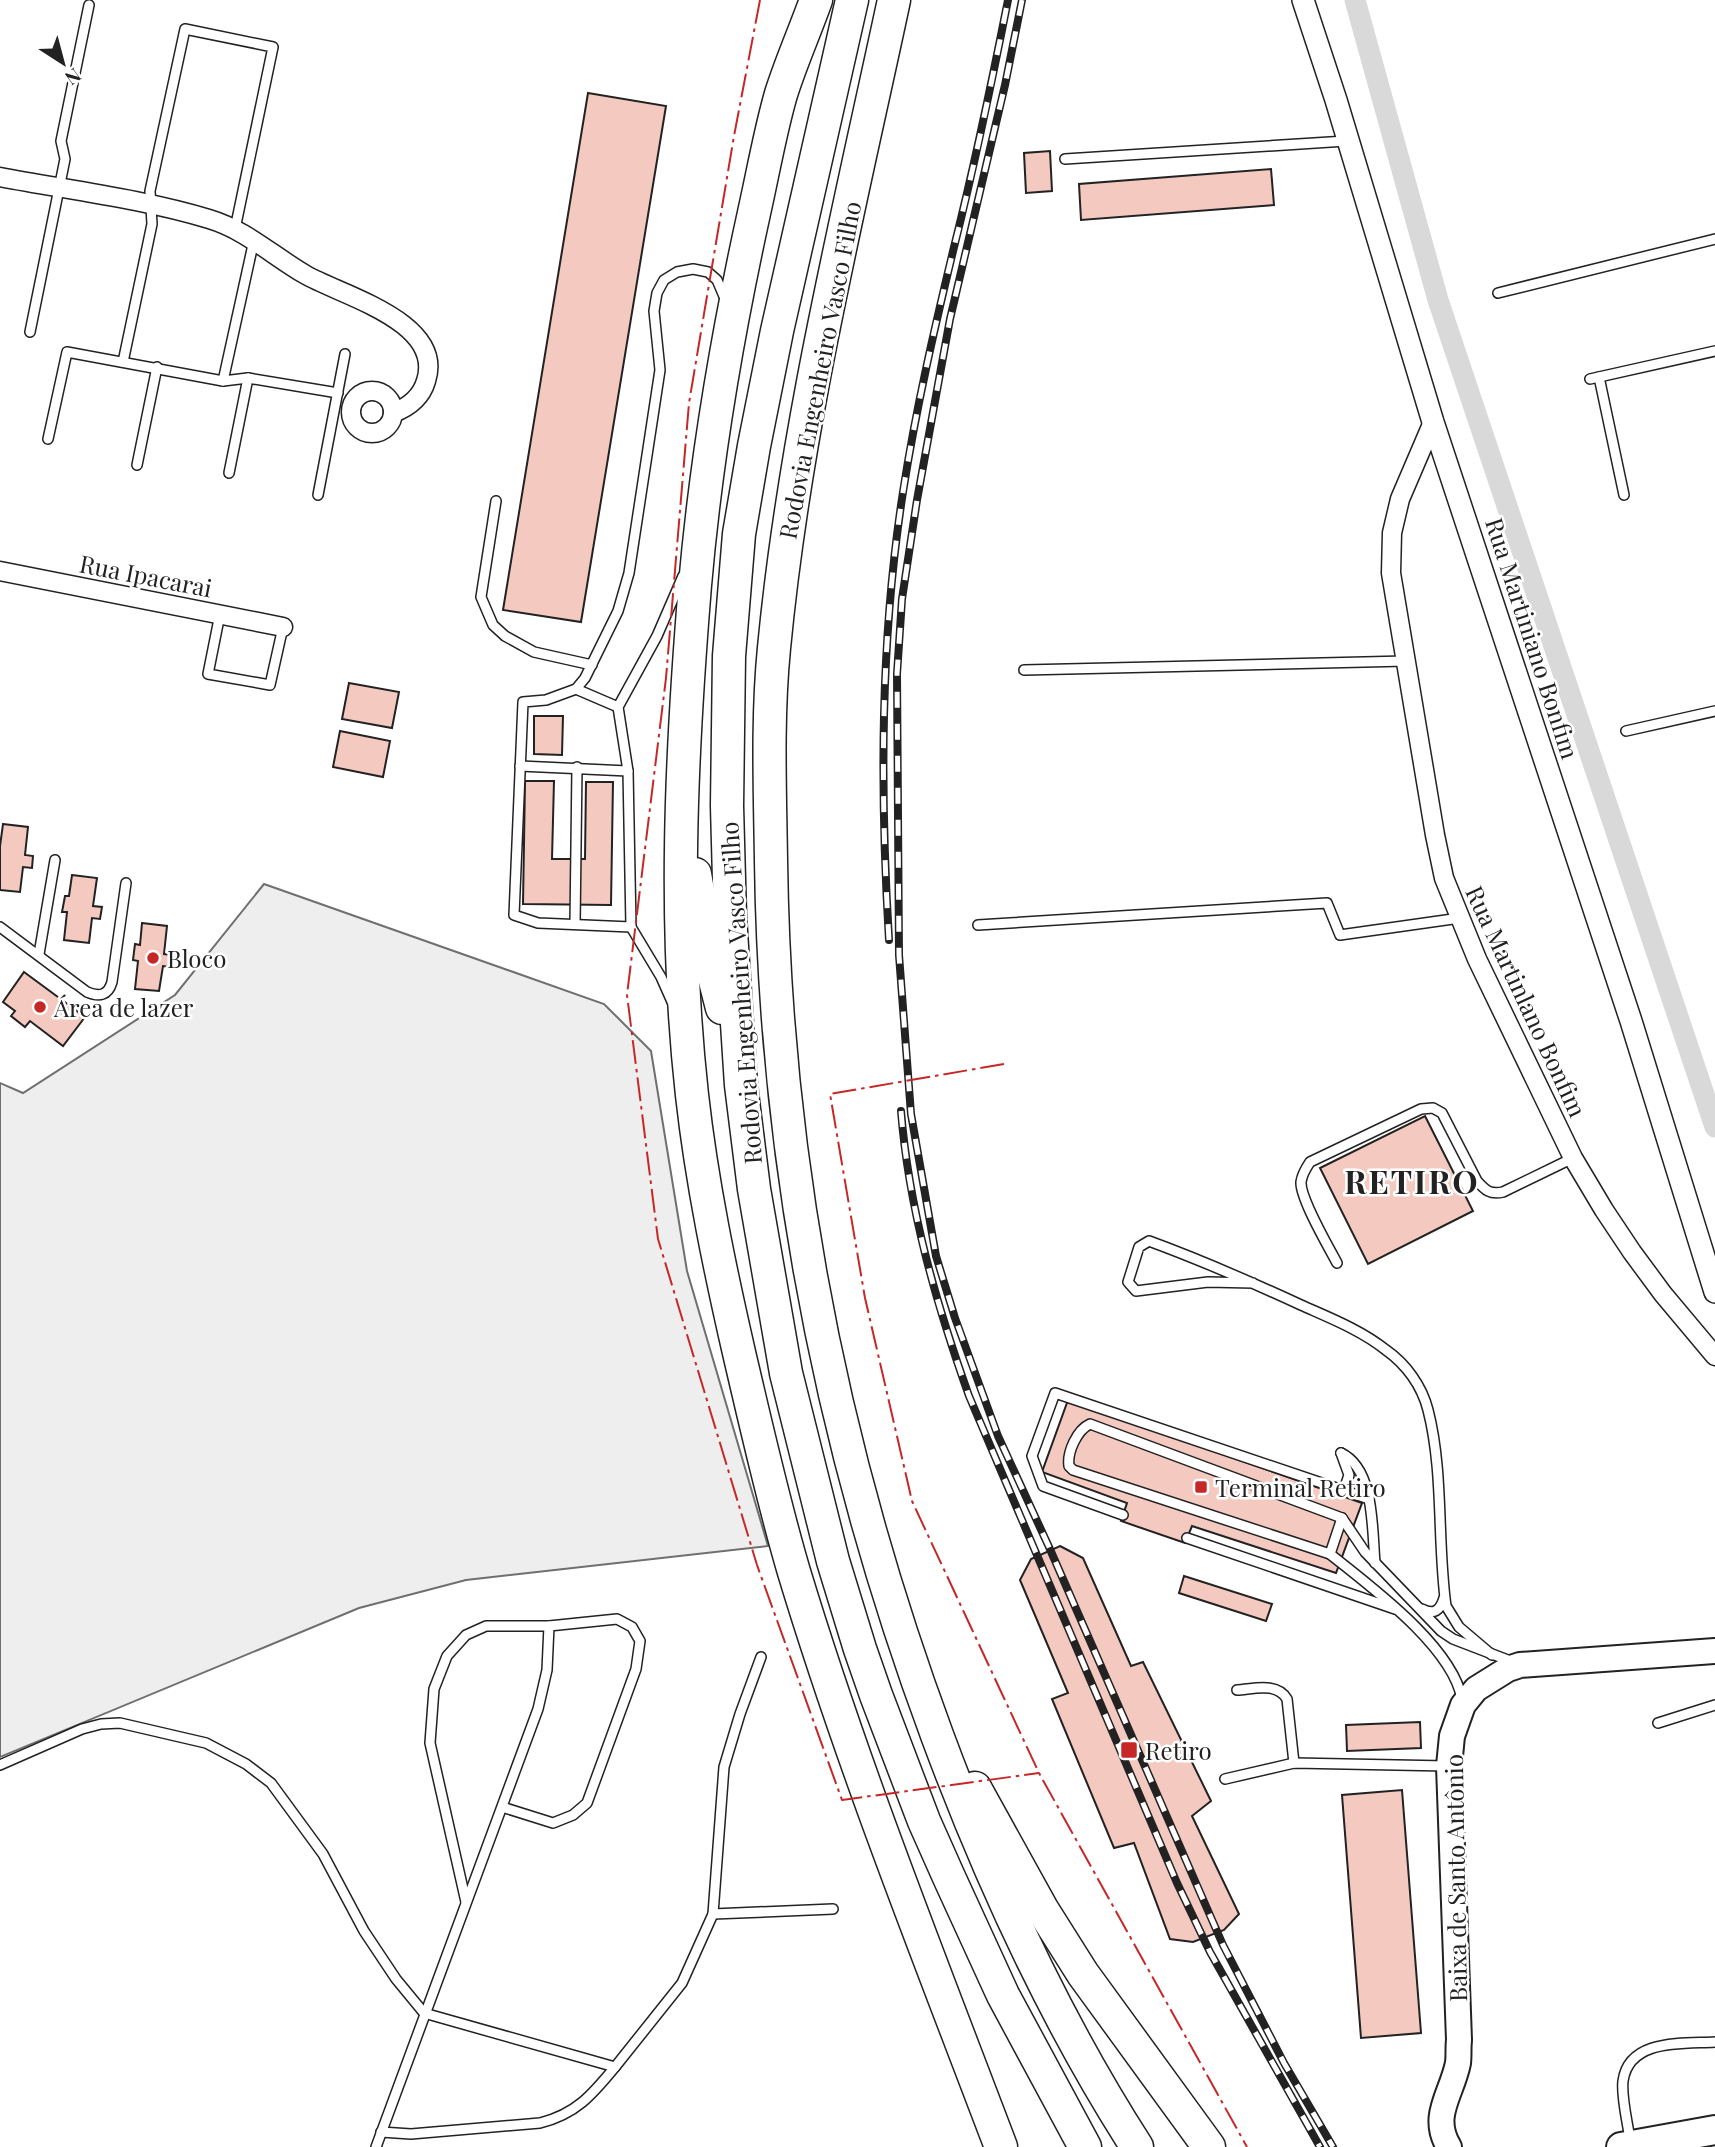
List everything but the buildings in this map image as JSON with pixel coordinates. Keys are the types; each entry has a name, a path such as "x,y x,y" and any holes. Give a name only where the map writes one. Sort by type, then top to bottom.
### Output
{"highway":[{"path":"816,0 780,98 731,316 700,532 688,673 682,800 680,891 687,1036 706,1198 765,1464 794,1572 887,1843 1001,2147"},
{"name":"Rodovia Engenheiro Vasco Filho","path":"852,0 777,331 739,534 729,656 727,806 730,916 741,1085 754,1189 786,1373 833,1561 860,1649 919,1808 954,1887 1003,1995 1085,2147"},
{"name":"Rodovia Engenheiro Vasco Filho","path":"894,0 799,447 773,654 769,740 772,911 783,1066 795,1181 826,1363 873,1546 917,1680 965,1809 1026,1948 1137,2147"},
{"path":"682,800 712,969 741,1085"},
{"path":"917,1680 1042,1909 1097,1994 1209,2147"}],"main road":[{"name":"Baixa de Santo Antônio","path":"1450,2147 1444,2139 1440,2121 1458,2062 1459,2040 1449,1766 1452,1737 1463,1704 1486,1681 1520,1665 1715,1651"},
{"path":"1626,2146 1715,2130"}],"street":[{"name":"Rua Martiniano Bonfim","path":"1303,0 1433,422 1631,1021 1715,1292"},
{"path":"0,177 211,219 254,240 322,284 394,317 421,344 428,358 429,371 419,395 406,408 393,413"},
{"name":"Rua Martinlano Bonfim","path":"1433,422 1400,499 1392,533 1391,573 1444,878 1477,959 1573,1157 1632,1252 1715,1356"},
{"name":"Rua Ipacarai","path":"0,571 283,627"}],"lane":[{"path":"30,332 65,159 61,141 89,5"},
{"path":"123,362 152,224 150,191 185,29 273,47 235,229"},
{"path":"1065,159 1348,141"},
{"path":"1498,293 1715,239"},
{"path":"223,380 254,240"},
{"path":"631,927 538,923 514,915 523,702 546,700 576,689 592,665 618,611 629,573 660,370 654,311 657,293 664,280 677,272 693,269 708,272 717,280 731,316"},
{"path":"1624,495 1595,378 1715,351"},
{"path":"48,439 68,352 223,380 248,378 338,393"},
{"path":"318,495 345,354"},
{"path":"137,465 157,368"},
{"path":"229,473 248,378"},
{"path":"496,501 481,597 493,625 505,636 534,652 592,665"},
{"path":"687,1036 661,977 631,927 628,771 618,707 675,597 700,532"},
{"path":"220,614 208,674 271,685 283,627"},
{"path":"1024,670 1406,661"},
{"path":"576,689 618,707"},
{"path":"1626,731 1715,711"},
{"path":"520,766 628,771"},
{"path":"575,924 577,767"},
{"path":"39,954 55,860"},
{"path":"0,927 87,992 97,996 104,995 110,990 126,883"},
{"path":"978,925 1327,903 1340,934 1460,918"},
{"path":"1337,1263 1304,1196 1301,1184 1304,1171 1310,1162 1421,1109 1433,1108 1442,1113 1477,1181 1485,1190 1494,1194 1573,1157"},
{"path":"1253,1283 1208,1282 1136,1291 1128,1282 1139,1247 1149,1241 1217,1266 1253,1283 1367,1337 1388,1350 1402,1364 1419,1385 1428,1408 1434,1440 1444,1594 1451,1617 1492,1655"},
{"path":"1123,1515 1043,1486 1032,1456 1055,1393 1369,1499"},
{"path":"1463,1704 1460,1688 1448,1666 1416,1627 1330,1554 1073,1470 1069,1466 1068,1458 1082,1428 1090,1424 1096,1426 1342,1518 1375,1563 1441,1630 1452,1639 1520,1665"},
{"path":"1344,1490 1349,1475 1341,1453 1349,1456 1359,1467 1366,1483 1375,1563"},
{"path":"1330,1554 1342,1518"},
{"path":"1187,1538 1395,1609"},
{"path":"1420,1608 1430,1613 1436,1612 1440,1609 1444,1594"},
{"path":"466,1902 430,1743 434,1689 447,1656 466,1635 486,1626 549,1626 617,1619 632,1627 640,1641 636,1669 587,1803 573,1815 553,1823 502,1807"},
{"path":"376,2147 538,1709 547,1670 549,1626"},
{"path":"381,2132 411,2134 540,2123 557,2119 586,2100 615,2067 682,1983 713,1914 724,1767 761,1657"},
{"path":"1237,1690 1276,1688 1282,1691 1287,1699 1294,1763"},
{"path":"1658,1723 1715,1705"},
{"path":"0,1765 82,1729 101,1724 120,1723 206,1743 246,1764 271,1783 323,1854 370,1941 424,2013 615,2067"},
{"path":"1225,1779 1294,1763 1449,1766"},
{"path":"713,1914 833,1909"},
{"path":"1626,2146 1623,2081 1634,2060 1655,2046 1715,2042"}],"shaded area":[{"path":"264,884 604,1004 651,1051 687,1271 768,1546 466,1580 359,1608 0,1757 0,1083 23,1093 175,995"}],"waterway":[{"path":"1355,0 1438,300 1715,1127"}],"railway":[{"path":"889,940 883,772 886,660 895,548 920,398 1008,0"},
{"path":"1022,0 1005,85 950,319 902,599 897,674 899,955 911,1114 936,1256 955,1318 998,1436 1223,1945 1284,2063 1333,2147"},
{"path":"901,1111 917,1220 946,1326 969,1396 1177,1883 1210,1952 1320,2147"}],"power":[{"path":"760,0 689,403 666,678 627,995 658,1239 757,1565 842,1800 1039,1773"},
{"path":"1004,1064 830,1094 865,1298 912,1501 1039,1773 1247,2147"}],"place":[{"name":"Bloco","path":"153,958"},
{"name":"Área de lazer","path":"40,1007"},
{"name":"Terminal Retiro","path":"1201,1487"},
{"name":"Retiro","path":"1129,1750"}],"district":[{"name":"RETIRO","path":"1412,1180"}]}
